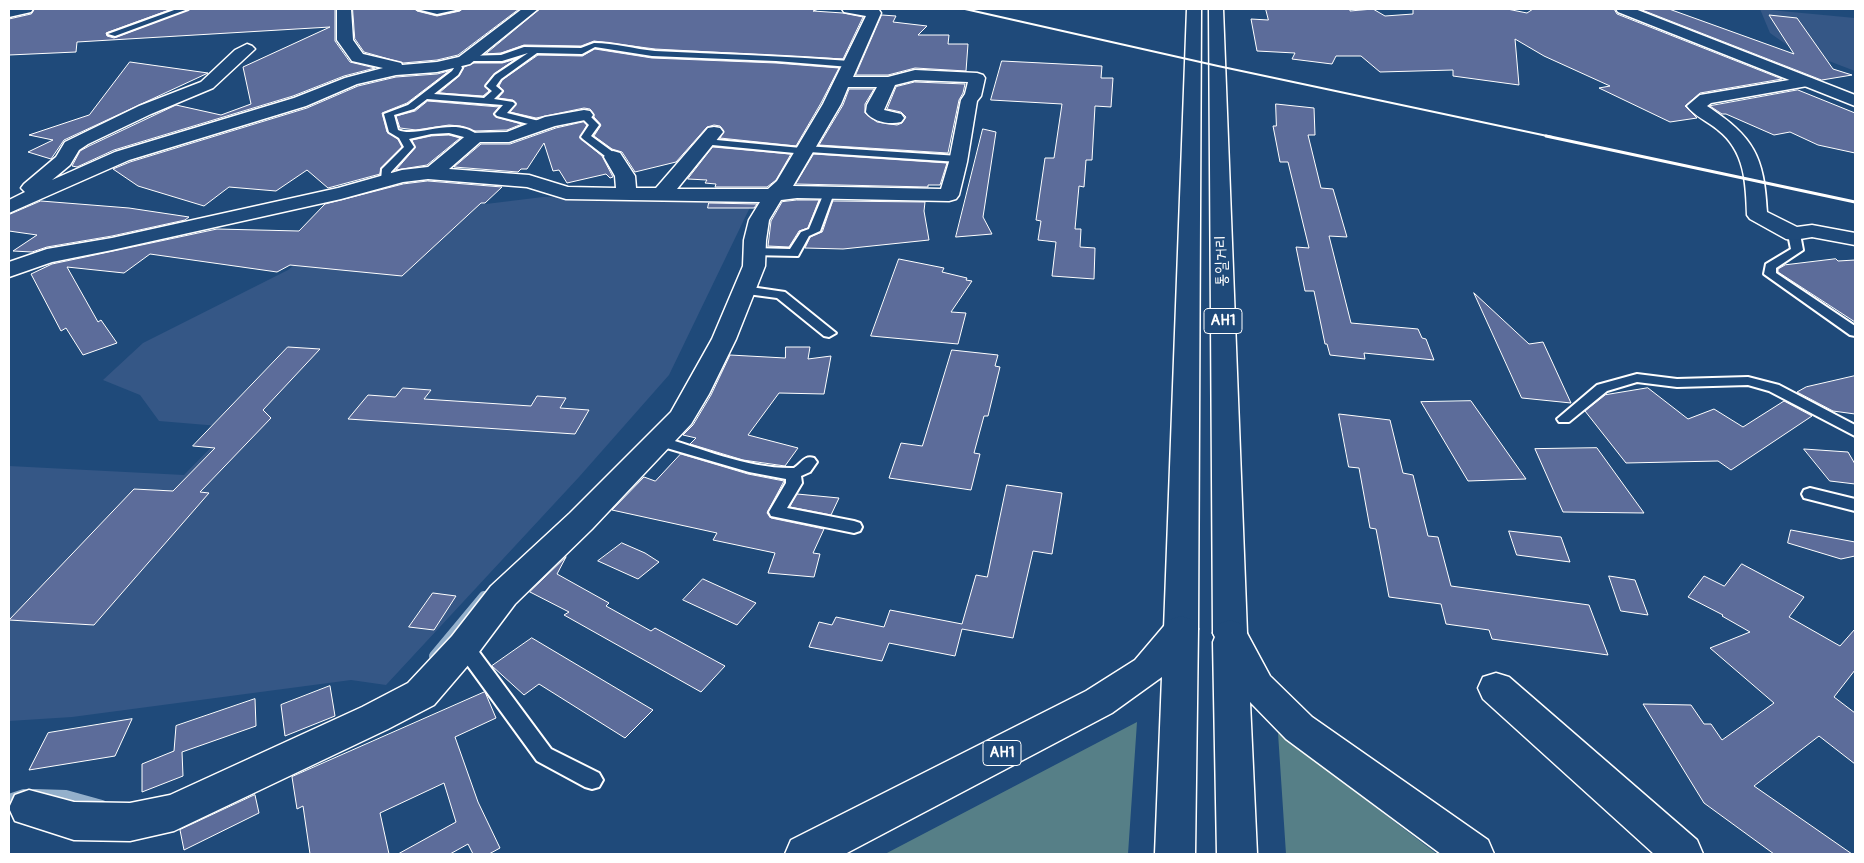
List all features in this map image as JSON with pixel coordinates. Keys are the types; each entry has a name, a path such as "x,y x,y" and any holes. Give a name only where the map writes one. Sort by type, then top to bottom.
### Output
{"main road":[{"path":"9,13 26,9"},
{"path":"344,9 345,40 358,58 405,69"},
{"path":"9,207 122,156 300,102 351,81 405,69 461,61 531,9"},
{"name":"통일거리","path":"1176,854 1194,9"},
{"name":"통일거리","path":"1216,9 1230,632"},
{"path":"1623,9 1855,101"},
{"path":"29,808 74,821 130,822 174,813 375,718 421,694 464,646 503,595 581,521 681,418 696,394 724,339 754,266 754,252 759,220 768,194 785,184 801,150 832,104 846,68 874,13 861,10"},
{"path":"9,207 63,161 69,154 69,150 77,143 145,110 207,85 215,80 232,58 247,49"},
{"path":"9,270 48,256 112,244 341,193 402,176 432,174 529,181 566,193 949,195 959,159 969,100 973,96 977,78 915,75 888,82 846,68"},
{"path":"888,82 876,104 875,112 881,116 895,118"},
{"path":"1807,82 1706,99 1696,106 1735,136 1747,151 1756,192 1757,215 1794,234 1812,231 1855,240"},
{"path":"432,174 476,137 509,137 540,124 584,115"},
{"path":"662,194 710,137"},
{"path":"613,156 624,176 627,194"},
{"name":"AH1","path":"806,854 1099,702 1147,670 1181,629"},
{"path":"1230,632 1257,686 1299,728 1474,854"},
{"name":"AH1","path":"1230,632 1237,854"},
{"path":"1496,688 1683,854"}],"lane":[{"path":"112,34 184,9"},
{"path":"421,9 437,12 456,9"},
{"path":"386,180 386,171 410,147 404,137 394,132 389,114 411,107 455,73 461,61 502,58 524,50 582,51 594,45 606,45 652,53 776,58 846,68"},
{"path":"487,100 497,91 491,86 498,77 538,50"},
{"path":"425,96 487,100 510,104 500,114 540,124"},
{"path":"584,115 594,125 586,137 613,156"},
{"path":"404,137 428,130 467,132 476,137"},
{"path":"710,137 801,150 959,159"},
{"path":"754,252 794,253 805,234 814,231 829,193"},
{"path":"1794,234 1797,250 1770,267 1770,274 1855,332"},
{"path":"744,290 781,295 829,332"},
{"path":"1564,420 1602,388 1636,378 1677,383 1748,381 1774,388 1802,401 1837,423 1855,431"},
{"path":"658,441 757,468 793,474 804,469 809,462"},
{"path":"793,474 794,483 777,512 854,527"},
{"path":"1810,494 1855,505"},
{"path":"464,646 544,755 592,780"}],"shaded area":[{"path":"1760,9 1855,18 1855,71 1787,45 1770,33"},
{"path":"543,197 753,201 669,375 579,477 386,685 351,680 72,717 9,721 9,466 184,475 231,427 159,421 140,395 103,380 143,343 288,270 352,219 457,202 486,204"}],"green space":[{"path":"1137,722 1128,854 885,854"},
{"path":"1278,733 1437,854 1286,854"}],"building":[{"path":"35,9 172,9 106,33 107,36 114,38 190,9 335,9 335,41 350,62 375,68 344,76 293,96 114,150 77,167 72,166 80,151 176,105 221,115 251,104 243,67 330,27 77,42 76,52 9,55 9,19 31,14"},
{"path":"353,9 415,9 437,16 462,9 519,9 458,55 437,60 403,63 364,52 355,39"},
{"path":"540,9 819,9 813,11 843,13 863,17 843,59 655,49 594,41 581,46 524,45 501,53 486,54"},
{"path":"1266,9 1350,9 1350,11 1373,9 1385,16 1413,14 1413,9 1507,9 1527,13 1533,9 1614,9 1617,14 1782,79 1700,93 1685,106 1697,118 1670,122 1599,88 1610,86 1544,56 1515,39 1519,85 1453,76 1453,70 1380,72 1361,56 1336,56 1332,64 1292,59 1295,53 1257,51 1251,19 1268,20"},
{"path":"1640,9 1669,9 1794,54 1769,15 1797,18 1833,69 1852,75 1822,80"},
{"path":"882,15 896,16 893,22 927,26 918,35 949,35 948,44 968,44 966,71 915,68 888,75 856,75"},
{"path":"595,49 652,58 776,63 839,68 796,146 720,138 724,131 720,126 714,125 707,127 676,162 635,172 622,152 612,149 594,136 601,125 590,109 584,108 536,118 510,112 516,103 513,100 498,98 504,91 499,86 502,80 538,55 582,56"},
{"path":"516,59 494,74 485,85 489,91 483,96 439,93 459,76 464,67 474,63 502,63"},
{"path":"1002,61 1102,66 1101,78 1113,78 1111,107 1095,106 1092,160 1086,160 1084,187 1079,186 1075,229 1081,229 1080,247 1095,248 1094,279 1052,276 1056,242 1038,240 1041,221 1036,220 1045,158 1054,158 1062,104 991,100"},
{"path":"130,62 208,73 64,140 51,159 28,152 53,140 29,135 89,115"},
{"path":"449,71 407,103 382,113 387,132 398,139 402,147 381,168 380,174 328,188 307,170 276,191 229,187 204,206 138,186 113,169 130,162 307,108 358,86 396,77 437,74"},
{"path":"915,82 965,84 959,100 948,153 819,145 843,105 849,89 874,89 865,104 865,113 877,122 897,125 902,123 906,117 901,112 887,109 896,87"},
{"path":"1798,90 1855,113 1855,153 1818,145 1790,132 1774,135 1722,114 1710,106"},
{"path":"428,101 499,107 493,114 496,117 522,124 507,130 474,131 460,126 449,125 416,130 400,128 396,116 415,111"},
{"path":"1276,104 1314,108 1315,135 1308,135 1321,188 1333,189 1347,237 1329,236 1351,323 1418,329 1422,338 1426,339 1434,360 1364,353 1365,359 1330,355 1327,344 1325,344 1314,291 1305,291 1296,247 1309,248 1288,162 1280,162 1273,126 1276,126"},
{"path":"584,122 587,125 580,138 602,156 613,177 610,178 606,174 567,183 559,170 553,171 544,143 527,169 521,169 518,172 454,167 481,144 510,144 556,128"},
{"path":"983,129 996,132 983,217 992,234 956,237"},
{"path":"449,135 460,138 427,165 396,170 415,148 412,140"},
{"path":"713,147 791,154 776,180 767,187 715,187 716,184 705,183 707,180 688,179"},
{"path":"814,154 947,163 940,185 928,185 928,187 796,184"},
{"path":"428,181 502,187 485,203 481,203 402,276 290,265 277,272 150,254 124,273 67,267 98,322 101,320 117,343 83,355 66,328 61,331 31,274 52,264 217,229 299,231 325,204 403,184"},
{"path":"819,200 808,228 799,231 789,247 768,246 771,221 782,202"},
{"path":"41,201 129,208 189,217 185,220 112,236 47,247 32,252 13,251 37,235 9,231 9,215"},
{"path":"833,201 925,202 924,211 929,240 843,249 805,248 810,237 822,232"},
{"path":"709,203 757,204 754,208 708,208"},
{"path":"899,259 944,268 942,272 972,281 951,312 966,313 958,344 871,336"},
{"path":"1836,259 1838,261 1855,260 1855,322 1778,272 1778,269 1785,265"},
{"path":"1474,293 1529,344 1543,342 1571,403 1522,398"},
{"path":"288,347 320,349 263,410 271,418 200,492 209,493 94,625 9,620 134,489 173,491 215,448 193,446"},
{"path":"786,347 810,347 808,359 831,356 824,394 779,393 748,435 798,448 785,466 743,460 690,444 696,438 683,435 693,425 711,395 730,355 785,358"},
{"path":"952,350 998,355 995,366 1000,367 988,416 984,416 974,453 980,454 971,490 889,478 901,443 922,446"},
{"path":"1855,376 1855,414 1833,411 1797,392 1806,387"},
{"path":"403,388 431,390 424,399 531,406 537,396 566,398 560,408 589,410 575,434 348,419 368,395 395,397"},
{"path":"1648,388 1688,419 1714,409 1743,427 1784,401 1812,416 1731,470 1718,461 1626,463 1585,411 1605,395"},
{"path":"1471,401 1526,479 1468,481 1421,402"},
{"path":"1339,414 1390,420 1403,473 1413,475 1428,536 1438,537 1451,586 1589,605 1608,655 1492,639 1489,630 1446,624 1441,604 1389,597 1376,529 1370,528 1359,468 1349,467"},
{"path":"1597,448 1644,513 1563,512 1535,449"},
{"path":"1804,449 1848,452 1855,464 1855,484 1830,481"},
{"path":"681,454 748,474 784,481 767,513 771,518 824,529 813,553 820,554 814,577 768,573 775,553 713,540 717,533 612,510 644,477 655,481"},
{"path":"1007,485 1062,493 1052,554 1033,551 1013,638 962,629 955,656 889,643 882,661 809,647 819,622 832,625 836,617 884,627 890,610 962,624 976,575 987,577"},
{"path":"797,494 839,498 831,515 790,507"},
{"path":"1791,530 1855,542 1855,556 1841,559 1788,543"},
{"path":"1509,531 1561,537 1570,562 1517,555"},
{"path":"622,543 645,553 659,562 638,579 598,561"},
{"path":"566,557 557,574 609,603 606,606 651,631 655,628 725,666 701,692 564,615 569,612 530,592"},
{"path":"1742,564 1804,597 1789,617 1840,646 1855,629 1855,670 1834,697 1855,713 1855,764 1819,736 1754,786 1852,854 1774,854 1704,803 1643,704 1691,705 1704,724 1711,724 1722,740 1774,703 1710,648 1750,632 1723,615 1688,597 1704,576 1724,586"},
{"path":"1609,576 1635,580 1648,615 1621,611"},
{"path":"703,579 756,603 737,625 683,600"},
{"path":"433,593 456,596 434,630 409,627"},
{"path":"532,638 653,710 625,738 539,684 524,695 492,666"},
{"path":"330,686 335,716 285,736 281,705"},
{"path":"485,692 496,718 455,737 478,802 500,848 489,854 473,854 468,844 450,854 398,854 456,822 444,783 380,813 389,854 310,854 303,806 297,809 292,777"},
{"path":"255,699 256,726 182,752 183,776 142,792 142,764 174,751 176,726"},
{"path":"132,719 115,756 29,770 48,733"},
{"path":"255,795 259,813 184,850 180,830"}],"waterway":[{"path":"862,29 868,9"},
{"path":"769,191 789,162"},
{"path":"434,656 484,596"},
{"path":"9,799 24,794"},
{"path":"35,794 66,795 102,805"}],"railway":[{"path":"965,9 1218,66 1552,137"},
{"path":"1546,136 1855,202"}]}
